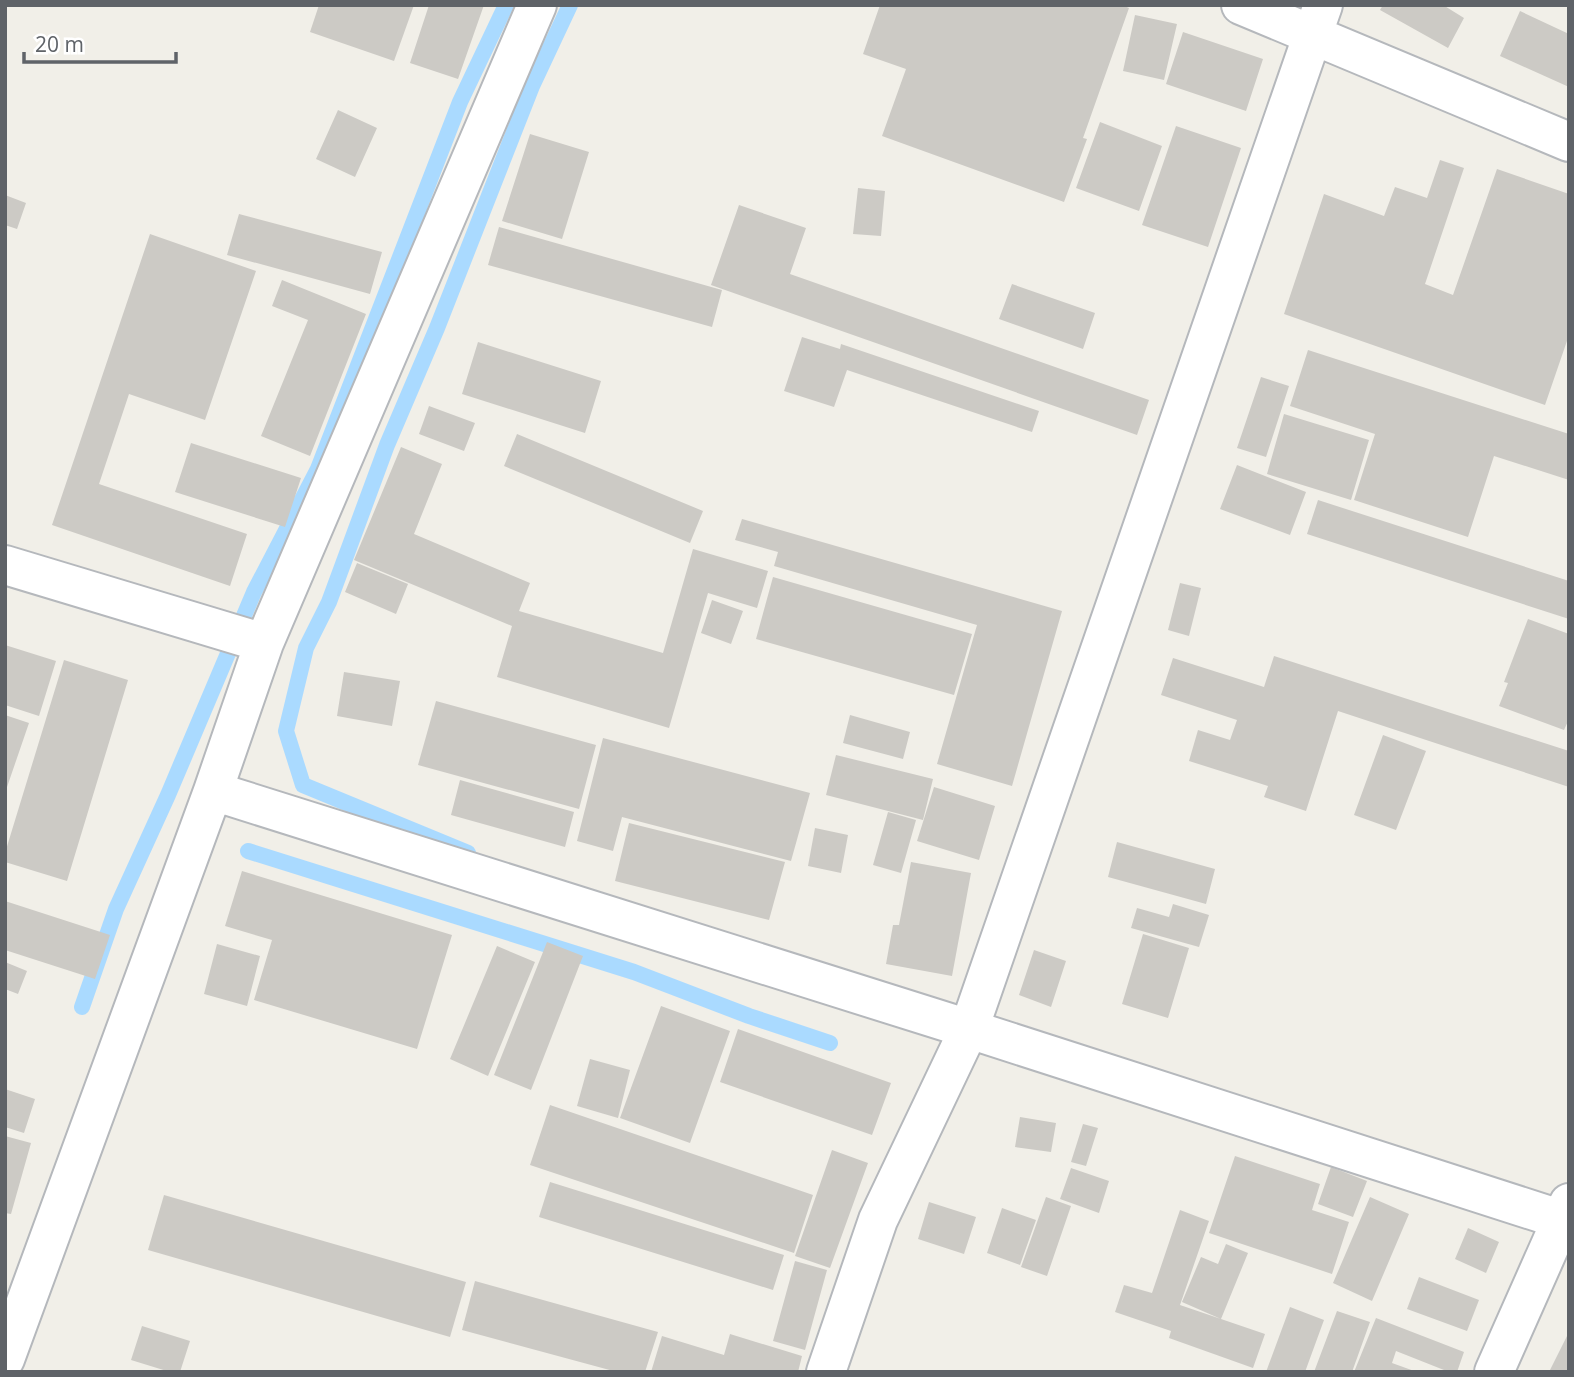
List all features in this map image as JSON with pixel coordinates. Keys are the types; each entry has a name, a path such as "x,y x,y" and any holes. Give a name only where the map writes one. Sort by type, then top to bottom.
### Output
{"street":[{"path":"5,1359 213,791 264,643 537,5"},
{"path":"1241,5 1318,21 1569,142"},
{"path":"825,1372 878,1220 969,1029 1318,21"},
{"path":"5,565 264,643"},
{"path":"213,791 1566,1215 1494,1372"}],"building":[{"path":"319,5 414,5 394,61 310,32"},
{"path":"429,5 484,5 458,79 410,63"},
{"path":"880,5 1122,5 1129,8 1083,138 1087,139 1064,202 882,136 906,69 863,54"},
{"path":"1383,5 1443,5 1464,18 1448,48 1380,10"},
{"path":"1520,11 1569,34 1569,87 1500,56"},
{"path":"1135,15 1177,24 1164,80 1123,71"},
{"path":"1183,32 1263,59 1246,111 1166,84"},
{"path":"338,110 377,128 355,177 316,159"},
{"path":"1100,122 1162,146 1139,211 1076,188"},
{"path":"1176,126 1241,148 1208,247 1142,225"},
{"path":"530,134 589,152 562,239 502,221"},
{"path":"1440,160 1464,168 1425,284 1453,295 1497,169 1569,194 1569,335 1545,405 1284,314 1324,194 1384,216 1395,187 1427,198"},
{"path":"858,188 885,191 881,236 853,234"},
{"path":"5,195 26,203 17,229 5,225"},
{"path":"739,205 806,228 790,274 1149,400 1137,435 711,285"},
{"path":"239,214 382,252 370,294 227,255"},
{"path":"499,227 722,290 712,327 488,265"},
{"path":"150,234 256,271 205,420 129,394 99,484 247,534 230,586 52,525"},
{"path":"282,280 366,314 310,456 261,436 308,320 272,306"},
{"path":"1012,284 1095,313 1083,349 999,319"},
{"path":"802,337 840,349 841,344 1039,411 1032,432 847,370 834,407 784,391"},
{"path":"478,342 601,381 585,433 462,394"},
{"path":"1308,350 1569,434 1569,480 1494,456 1468,537 1354,500 1375,434 1290,406"},
{"path":"1261,377 1289,386 1266,457 1237,448"},
{"path":"429,406 475,423 464,451 419,434"},
{"path":"1284,414 1369,440 1351,500 1267,474"},
{"path":"517,434 703,511 690,543 504,466"},
{"path":"191,443 301,478 285,527 175,492"},
{"path":"401,447 442,464 414,534 530,583 519,611 663,653 693,549 768,571 757,608 708,593 669,728 497,677 512,626 354,560"},
{"path":"1237,465 1306,492 1290,535 1220,509"},
{"path":"1318,500 1569,581 1569,619 1307,534"},
{"path":"742,519 1062,611 1012,786 937,764 977,625 774,566 778,552 735,540"},
{"path":"357,563 408,584 396,614 345,592"},
{"path":"773,577 972,634 954,695 756,639"},
{"path":"1180,583 1201,588 1189,636 1168,630"},
{"path":"712,600 743,611 731,644 701,633"},
{"path":"1528,619 1569,634 1569,719 1564,730 1499,706 1508,683 1504,682"},
{"path":"5,645 56,661 39,716 5,705"},
{"path":"1274,656 1569,751 1569,787 1338,711 1306,811 1264,797 1268,786 1189,761 1198,730 1230,740 1237,720 1161,695 1173,658 1264,687"},
{"path":"64,660 128,680 67,881 5,862 5,853"},
{"path":"344,672 400,681 392,726 337,716"},
{"path":"436,701 596,745 579,809 418,765"},
{"path":"5,715 29,723 6,790 5,790"},
{"path":"850,715 910,732 903,759 843,743"},
{"path":"1383,735 1426,751 1396,830 1354,815"},
{"path":"603,738 810,793 791,861 622,817 613,851 577,841"},
{"path":"836,755 933,779 923,820 826,795"},
{"path":"460,780 574,812 565,847 451,815"},
{"path":"934,787 995,806 979,860 917,841"},
{"path":"888,812 916,820 901,873 873,865"},
{"path":"629,823 785,862 769,920 615,881"},
{"path":"815,828 848,835 841,873 808,866"},
{"path":"1117,842 1215,869 1206,904 1108,877"},
{"path":"911,862 971,873 952,976 886,964 893,925 899,925"},
{"path":"242,871 452,935 417,1049 254,1000 272,940 225,926"},
{"path":"5,901 110,935 95,979 5,950"},
{"path":"1173,904 1209,915 1199,947 1131,928 1137,908 1169,917"},
{"path":"1143,934 1189,948 1168,1018 1122,1004"},
{"path":"547,942 583,956 531,1090 494,1075"},
{"path":"217,944 260,956 247,1006 204,994"},
{"path":"497,946 535,962 488,1076 450,1059"},
{"path":"1034,950 1066,961 1051,1007 1019,995"},
{"path":"5,962 27,971 18,994 5,989"},
{"path":"661,1006 730,1031 690,1143 620,1118"},
{"path":"738,1029 891,1083 872,1135 720,1082"},
{"path":"590,1059 630,1070 618,1118 577,1106"},
{"path":"5,1089 35,1099 24,1133 5,1127"},
{"path":"550,1105 813,1195 794,1253 530,1165"},
{"path":"1020,1117 1056,1123 1051,1152 1015,1147"},
{"path":"1083,1124 1098,1128 1086,1166 1071,1162"},
{"path":"5,1136 31,1143 11,1214 5,1213"},
{"path":"832,1150 868,1163 830,1268 795,1256"},
{"path":"1235,1156 1320,1184 1312,1210 1349,1222 1332,1274 1209,1233"},
{"path":"1331,1167 1367,1181 1353,1217 1318,1204"},
{"path":"1071,1168 1109,1181 1099,1213 1060,1199"},
{"path":"550,1182 784,1255 773,1290 539,1217"},
{"path":"164,1195 466,1282 450,1337 148,1250"},
{"path":"1046,1197 1071,1206 1047,1276 1021,1267"},
{"path":"1370,1197 1409,1214 1372,1301 1333,1283"},
{"path":"929,1202 976,1217 964,1254 918,1239"},
{"path":"1002,1208 1036,1220 1020,1265 987,1253"},
{"path":"1180,1210 1209,1221 1180,1305 1265,1334 1253,1368 1169,1338 1171,1331 1115,1312 1124,1285 1152,1293"},
{"path":"1468,1228 1499,1242 1486,1273 1455,1259"},
{"path":"1226,1244 1248,1253 1221,1319 1182,1302 1201,1257 1218,1264"},
{"path":"795,1261 827,1270 805,1350 773,1341"},
{"path":"1419,1277 1479,1300 1467,1331 1407,1309"},
{"path":"475,1281 658,1332 645,1372 617,1372 462,1330"},
{"path":"1290,1307 1324,1320 1305,1372 1266,1372"},
{"path":"1337,1311 1370,1322 1352,1372 1314,1372"},
{"path":"1376,1318 1464,1352 1457,1372 1449,1372 1396,1351 1392,1363 1417,1372 1354,1372"},
{"path":"142,1326 190,1341 180,1372 170,1372 131,1360"},
{"path":"1569,1332 1569,1372 1549,1372"},
{"path":"730,1334 802,1356 798,1372 651,1372 662,1336 724,1355"}],"waterway":[{"path":"82,1007 116,909 168,795 254,592 318,469 460,102 506,5"},
{"path":"468,853 303,785 286,731 306,648 329,602 387,445 437,328 532,86 570,5"},
{"path":"248,851 634,972 749,1016 830,1043"}]}
